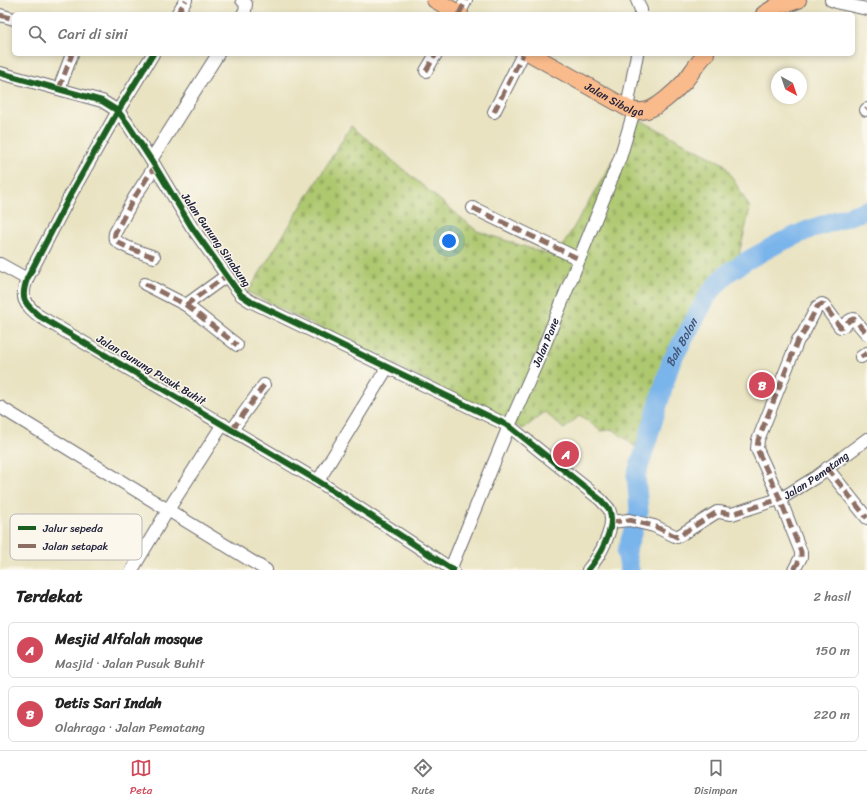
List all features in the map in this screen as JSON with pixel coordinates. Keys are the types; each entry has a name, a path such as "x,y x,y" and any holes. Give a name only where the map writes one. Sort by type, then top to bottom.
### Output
{"main road":[{"path":"435,0 456,12"},
{"path":"767,12 782,2 790,3 798,0"},
{"name":"Jalan Sibolga","path":"535,56 631,110 644,112 655,107 672,94 684,82 704,56"}],"street":[{"path":"178,12 186,0"},
{"path":"242,0 246,4 244,12"},
{"path":"460,12 466,0"},
{"path":"637,0 640,12"},
{"path":"831,0 867,9"},
{"path":"859,0 867,9"},
{"path":"0,16 12,19"},
{"path":"59,89 71,56"},
{"name":"Jalan Gunung Pusuk Buhit","path":"152,56 118,111 71,194 27,278 24,288 24,296 27,305 40,316 318,480 451,570"},
{"path":"154,257 119,243 115,237 115,233 153,163 217,56"},
{"path":"426,71 435,56"},
{"path":"494,112 522,56"},
{"name":"Jalan Pane","path":"451,570 620,158 631,110 637,56"},
{"name":"Jalan Gunung Sinabung","path":"0,73 102,101 118,111 153,163 191,226 241,295 250,301 387,368 509,426 601,500 609,509 611,522"},
{"path":"474,208 579,259"},
{"path":"0,264 27,278"},
{"path":"186,305 226,276"},
{"path":"145,284 186,305 237,345"},
{"name":"Jalan Pematang","path":"867,334 854,319 840,327 824,305 822,304 818,307 798,340 758,440 757,450 780,499 867,439"},
{"path":"318,480 387,368"},
{"path":"142,553 168,510 227,427 264,385"},
{"path":"0,407 266,570"},
{"path":"827,468 867,518"},
{"path":"588,570 606,543 611,522 629,520 654,526 677,537 717,512 732,514 780,499 801,557 794,570"},
{"path":"132,570 138,560"}],"green space":[{"path":"638,119 724,164 750,208 738,259 702,295 670,354 638,449 613,429 601,431 580,415 564,429 545,412 523,429 248,292 351,126 477,231 556,257"}],"waterway":[{"name":"Bah Bolon","path":"630,570 626,553 639,511 636,475 671,362 708,295 726,274 779,243 808,230 867,210"}],"marked path":[{"path":"178,12 186,0"},
{"path":"460,12 466,0"},
{"path":"0,15 12,18"},
{"path":"59,89 71,56"},
{"path":"426,71 435,56"},
{"path":"494,112 522,56"},
{"path":"154,257 133,250 117,242 115,239 115,233 134,198 155,166"},
{"path":"473,208 579,259"},
{"path":"145,284 186,305 226,276"},
{"path":"794,570 801,557 801,552 780,499 757,449 758,440 798,340 803,334 817,307 822,304 824,305 840,327 854,319 867,334"},
{"path":"186,305 237,345"},
{"path":"861,357 867,353"},
{"path":"232,430 264,385"},
{"path":"827,468 867,518"},
{"path":"611,522 629,520 654,526 677,537 717,512 732,514 780,499"}],"cycle path":[{"path":"152,56 118,111 71,194 27,279 24,291 27,304 39,316 318,481 453,570"},
{"path":"0,73 102,101 118,111 155,166 191,226 241,295 250,301 509,426 601,500 609,509 611,524 602,550 588,570"}],"place":[{"name":"Detis Sari Indah","path":"762,385"},
{"name":"Mesjid Alfalah mosque","path":"566,454"}]}
